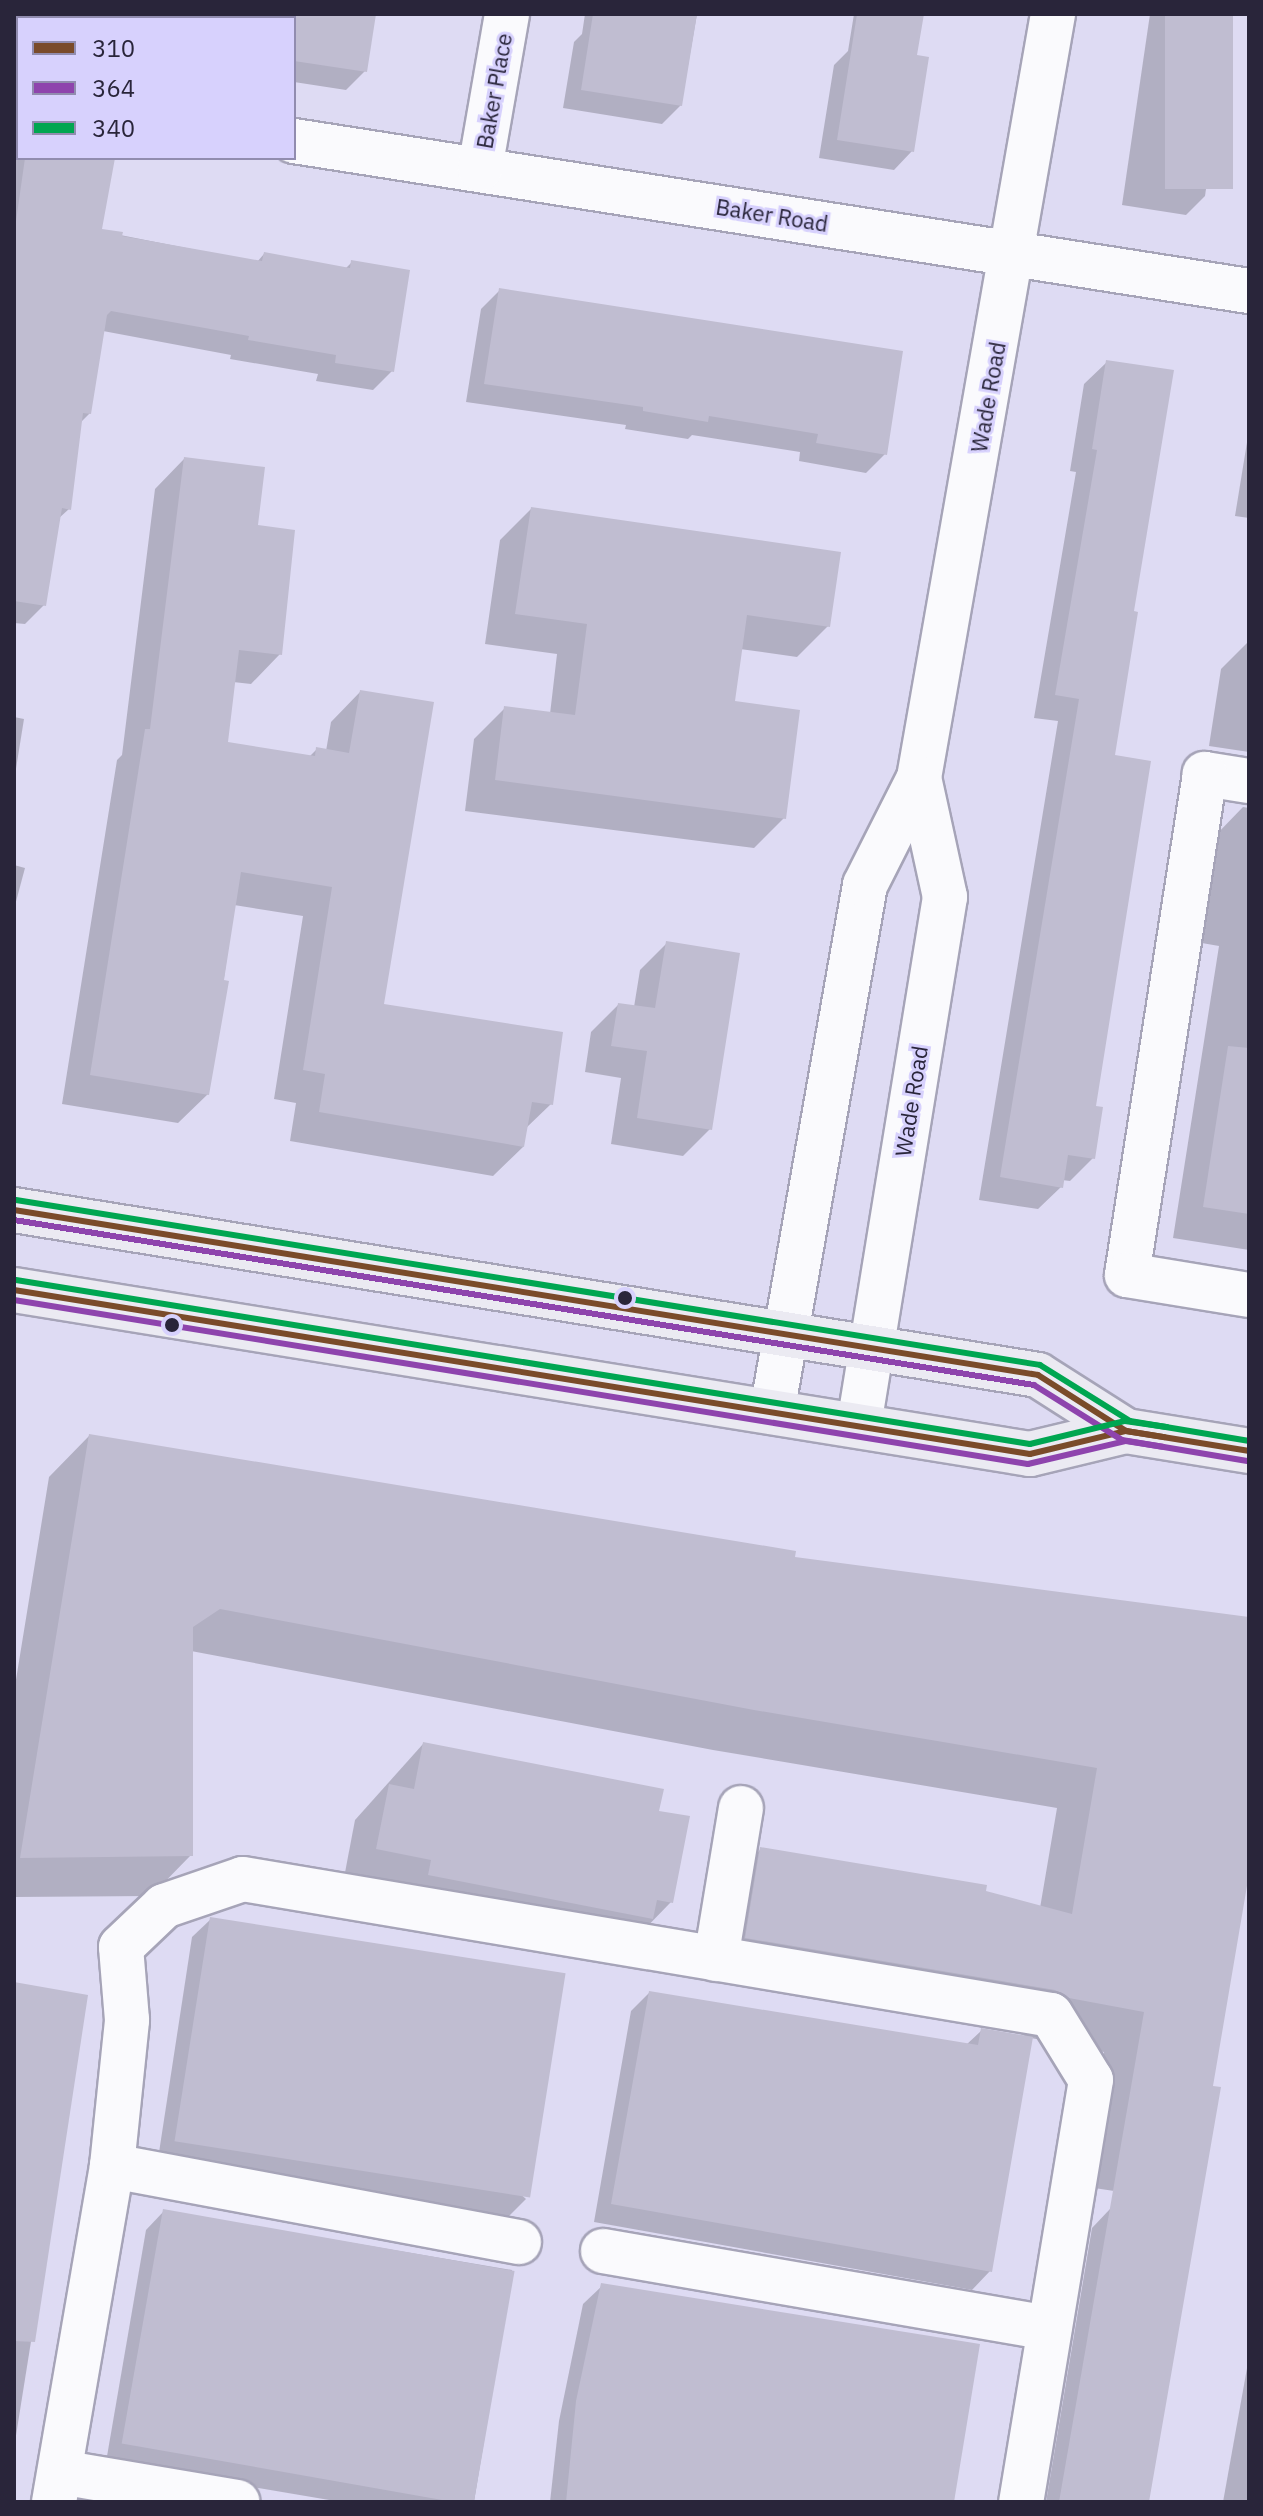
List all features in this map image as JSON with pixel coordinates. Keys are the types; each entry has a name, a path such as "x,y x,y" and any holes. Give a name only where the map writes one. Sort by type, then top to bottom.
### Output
{"main road":[{"path":"14,1210 1038,1375 1126,1431"},
{"path":"14,1290 1030,1454 1126,1431 1249,1451"}],"street":[{"name":"Baker Place","path":"480,169 507,14"},
{"name":"Wade Road","path":"772,1412 865,885 919,778 1053,14"},
{"name":"Baker Road","path":"296,141 1249,291"},
{"path":"1249,781 1205,774 1127,1275 1249,1295"},
{"name":"Wade Road","path":"859,1425 945,897 919,778"},
{"path":"716,1959 741,1808"},
{"path":"237,2502 57,2487 112,2166 127,2020 121,1947 164,1906 243,1879 1051,2015 1091,2080 1021,2502"},
{"path":"112,2166 519,2242"},
{"path":"603,2251 1049,2328"}],"building":[{"path":"376,14 367,72 296,61 294,16"},
{"path":"593,14 697,14 682,106 581,90"},
{"path":"857,14 924,14 917,55 929,57 914,152 837,140"},
{"path":"1165,14 1233,14 1233,189 1165,189"},
{"path":"25,160 115,160 102,229 123,232 122,236 262,261 264,252 350,268 351,260 410,270 394,372 335,363 336,355 248,340 249,336 111,311 107,315 91,414 83,413 71,510 62,508 46,606 14,601 14,235"},
{"path":"499,288 903,351 887,455 816,443 818,434 709,416 708,422 643,411 643,407 484,384"},
{"path":"1106,360 1174,370 1134,611 1138,612 1115,755 1151,761 1096,1106 1103,1107 1095,1159 1068,1155 1063,1188 1000,1177 1079,699 1055,695 1097,450 1092,449"},
{"path":"184,457 265,467 258,525 295,530 282,655 239,650 228,742 315,756 316,747 349,753 360,690 434,702 384,1004 563,1032 553,1105 532,1102 524,1147 319,1112 325,1074 303,1070 332,887 241,872 224,980 229,981 209,1095 90,1075 145,729 150,729"},
{"path":"531,507 841,552 830,627 747,615 735,701 800,710 786,819 495,780 504,706 575,715 587,624 515,614"},
{"path":"666,941 740,953 712,1130 637,1118 647,1051 611,1046 618,1003 655,1008"},
{"path":"1228,1046 1249,1048 1249,1214 1203,1207"},
{"path":"89,1434 796,1551 795,1557 1249,1617 1249,1874 1213,2086 1221,2087 1149,2502 1059,2502 1144,2012 1069,1998 1055,1990 745,1938 760,1847 987,1885 986,1891 1072,1914 1097,1768 754,1710 220,1609 193,1627 193,1856 20,1858"},
{"path":"423,1742 664,1789 659,1811 690,1816 673,1903 657,1900 653,1919 428,1875 431,1860 376,1849 389,1784 414,1789"},
{"path":"210,1917 566,1973 530,2198 174,2141"},
{"path":"14,1982 88,1995 35,2342 14,2341"},
{"path":"649,1991 978,2045 981,2028 1033,2037 992,2272 611,2204"},
{"path":"163,2209 515,2271 474,2502 454,2502 122,2443"},
{"path":"601,2283 980,2344 954,2502 566,2502 576,2401"}],"transit line":[{"name":"340","path":"16,1200 1040,1365 1130,1421 1249,1441"},
{"name":"310","path":"14,1210 1038,1375 1126,1431 1249,1451"},
{"name":"364","path":"14,1220 1034,1385 1122,1440 1247,1461"},
{"name":"340","path":"16,1280 1030,1444 1125,1421 1167,1427"},
{"name":"310","path":"14,1290 1030,1454 1126,1431 1165,1437"},
{"name":"364","path":"14,1300 1028,1464 1126,1441 1163,1447"}]}
